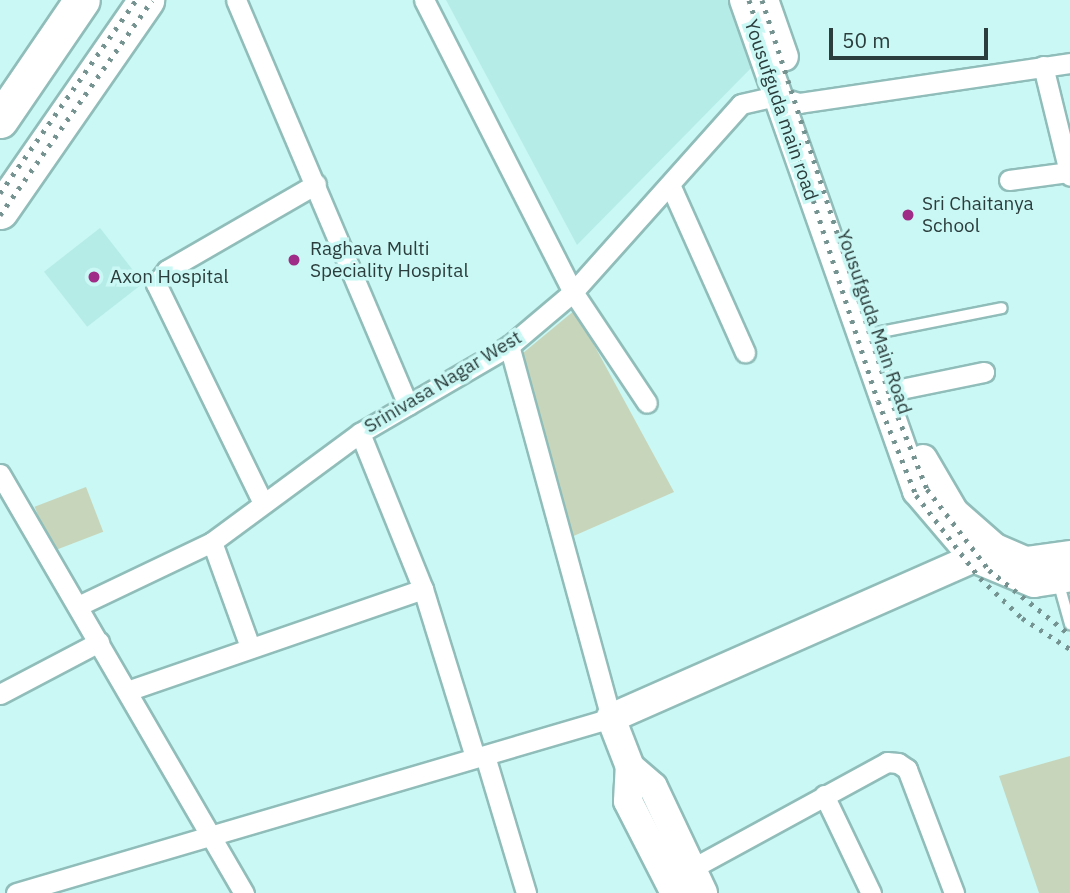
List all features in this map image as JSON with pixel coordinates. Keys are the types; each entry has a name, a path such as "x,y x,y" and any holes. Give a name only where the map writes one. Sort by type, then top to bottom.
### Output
{"highway":[{"path":"0,120 82,0"},
{"path":"5,194 146,0"}],"main road":[{"name":"Yousufguda main road","path":"744,0 788,100 905,465 932,516 974,558"},
{"name":"Yousufguda Main Road","path":"764,0 788,100 896,390 936,485 967,525 1012,557 1070,555"},
{"path":"675,893 628,801 629,767 611,718 974,558 1013,578 1064,579"},
{"path":"629,767 653,787 697,881"}],"street":[{"path":"236,0 408,405"},
{"path":"424,0 573,292 647,403"},
{"name":"Srinivasa Nagar West","path":"78,606 212,542 262,501 360,433 509,346 573,292 671,189 721,121 741,104 1070,63"},
{"path":"1009,180 1069,174 1042,66"},
{"path":"262,501 156,284 167,270 316,184"},
{"path":"671,189 745,352"},
{"path":"23,892 211,831 611,718 509,346"},
{"path":"896,390 984,372"},
{"path":"360,433 423,589 526,893"},
{"path":"0,474 130,690 244,893"},
{"path":"212,542 250,648"},
{"path":"130,690 423,589"},
{"path":"0,694 99,642"},
{"path":"697,881 824,795 887,762 907,769 954,893"},
{"path":"824,795 872,893"}],"lane":[{"path":"876,333 1002,308"},
{"path":"1064,579 1070,624"}],"shaded area":[{"path":"446,0 732,0 754,65 577,245"},
{"name":"Axon Hospital","path":"100,228 143,283 87,327 44,272"}],"green space":[{"path":"575,310 674,492 569,538 517,358"},
{"path":"86,487 103,532 52,552 35,507"},
{"path":"1070,756 1070,893 1039,893 999,776"}],"railway":[{"path":"0,193 136,0"},
{"path":"0,215 152,0"},
{"path":"749,0 878,401 916,495 980,578 1022,618 1070,649"},
{"path":"762,0 890,397 927,489 989,570 1070,635"}],"place":[{"name":"Sri Chaitanya School","path":"908,215"},
{"name":"Raghava Multi Speciality Hospital","path":"294,260"},
{"name":"Axon Hospital","path":"94,277"}]}
